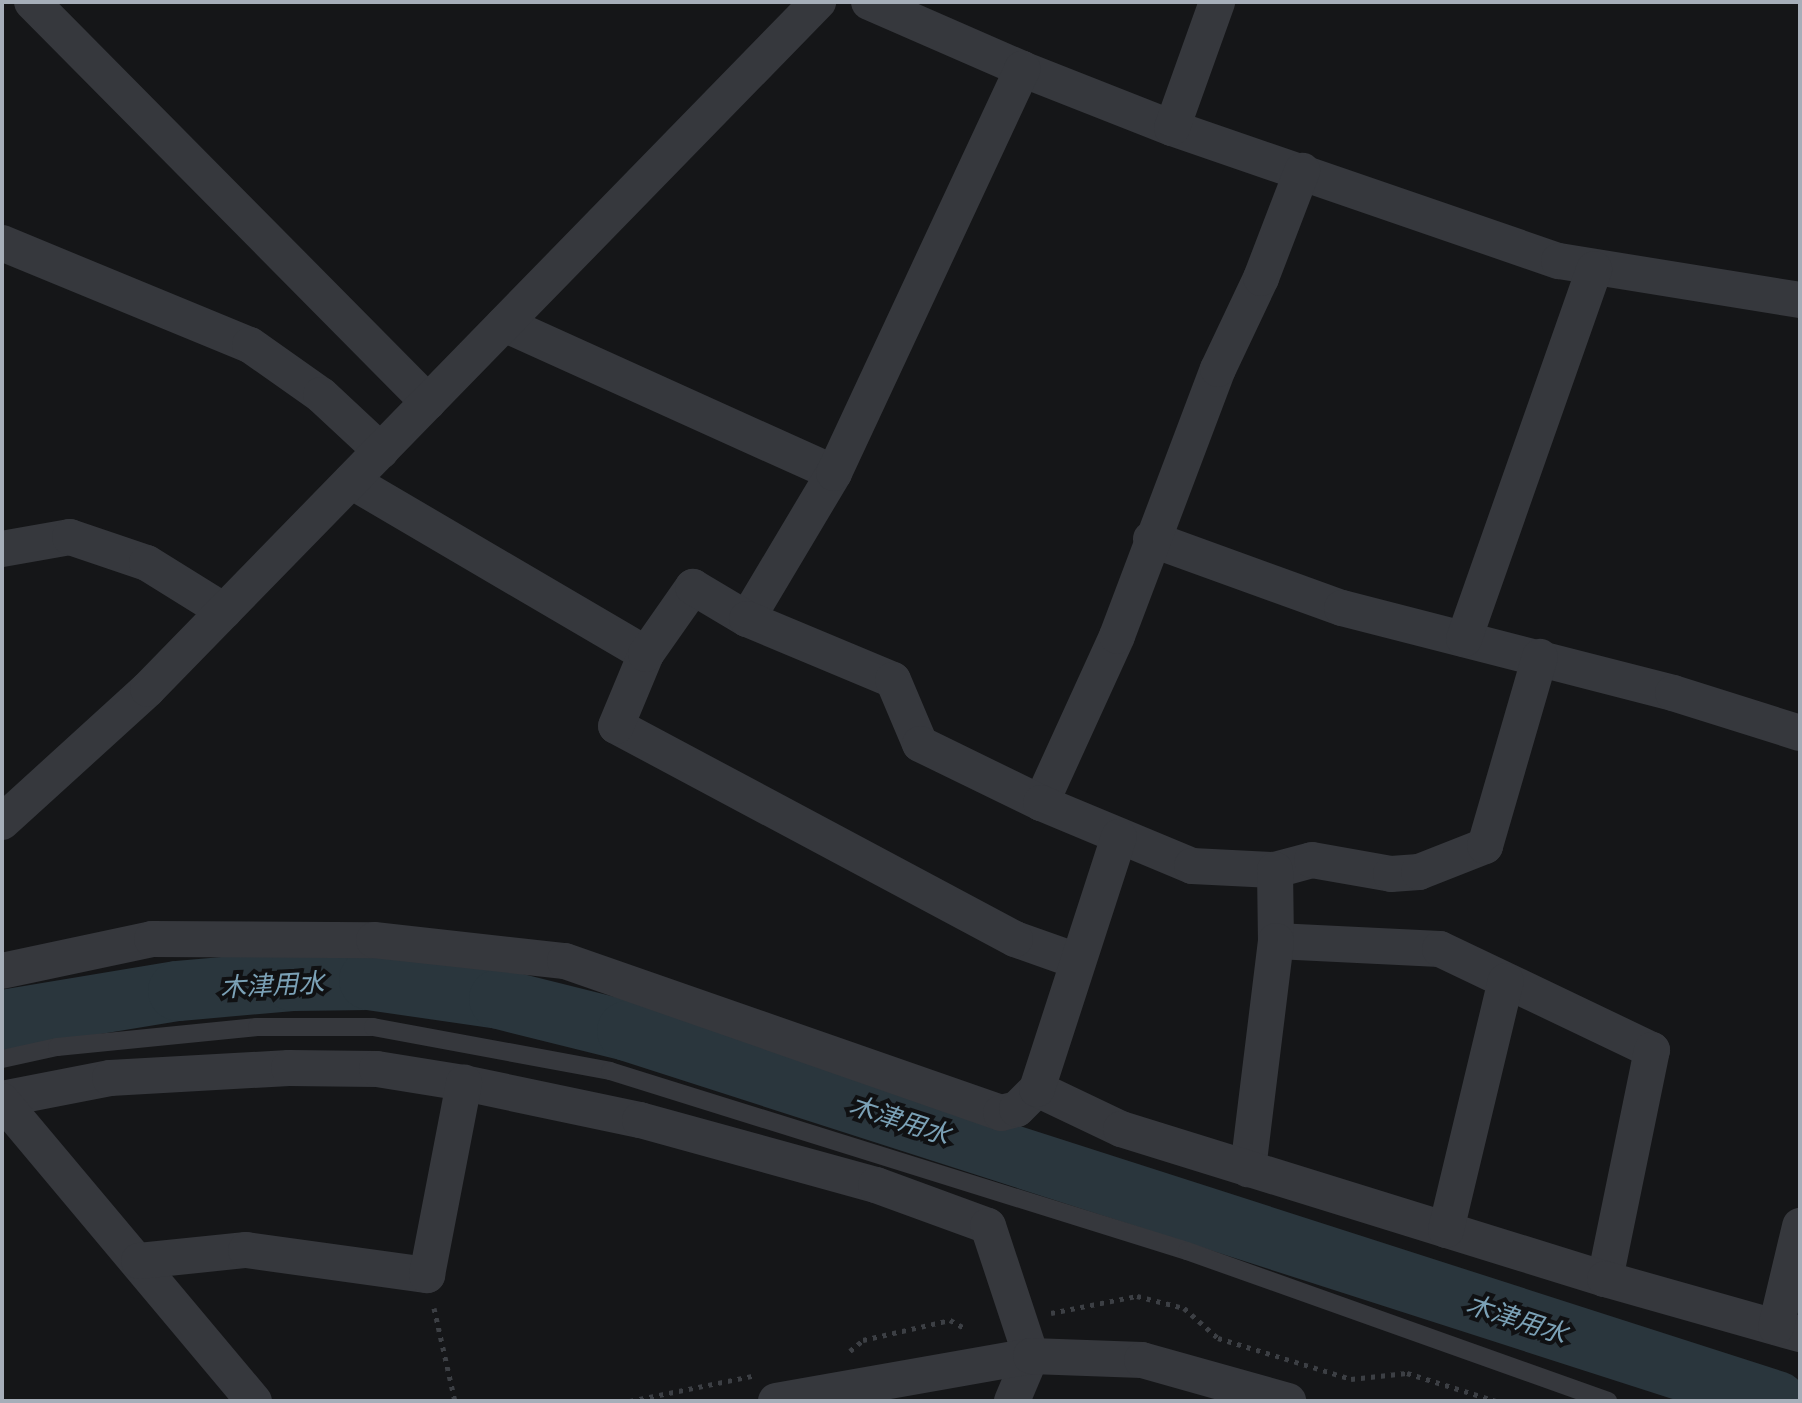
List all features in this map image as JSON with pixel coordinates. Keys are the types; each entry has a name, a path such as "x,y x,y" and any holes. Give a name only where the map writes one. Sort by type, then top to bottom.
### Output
{"street":[{"path":"32,2 428,402"},
{"path":"2,822 148,689 818,2"},
{"path":"869,2 1022,69 1172,128 1559,261 1800,300"},
{"path":"1172,128 1217,2"},
{"path":"747,619 834,473 1022,69"},
{"path":"1041,803 1117,636 1151,539 1218,369 1261,278 1302,171"},
{"path":"2,243 250,345 321,395 381,451"},
{"path":"1464,639 1594,269"},
{"path":"504,324 834,473"},
{"path":"351,481 646,654"},
{"path":"2,549 70,537 147,563 224,611"},
{"path":"1151,539 1342,608 1673,693 1800,733"},
{"path":"1077,961 1015,939 616,726 646,654 693,587 747,619 893,680 920,744 1041,803 1192,866 1275,870 1312,860 1391,874 1419,872 1485,846 1540,657"},
{"path":"2,971 152,939 374,940 565,961 1001,1113 1017,1109 1037,1089 1119,837"},
{"path":"1248,1169 1276,941 1275,870"},
{"path":"1276,941 1440,949 1652,1050 1605,1279"},
{"path":"1446,1230 1506,981"},
{"path":"254,1401 2,1100 110,1078 289,1068 377,1069 464,1083 654,1124 876,1185 988,1226 1031,1356 1012,1401"},
{"path":"139,1261 246,1250 427,1275 464,1083"},
{"path":"1037,1089 1121,1129 1605,1279 1788,1330 1800,1226"},
{"path":"779,1401 1031,1356 1142,1360 1249,1395 1288,1401"}],"lane":[{"path":"2,1059 57,1047 257,1027 373,1027 610,1071 1187,1251 1608,1401"}],"path":[{"path":"427,1275 455,1401"}],"waterway":[{"name":"木津用水","path":"2,1020 178,991 292,981 369,980 499,999 627,1031 1777,1401"}]}
